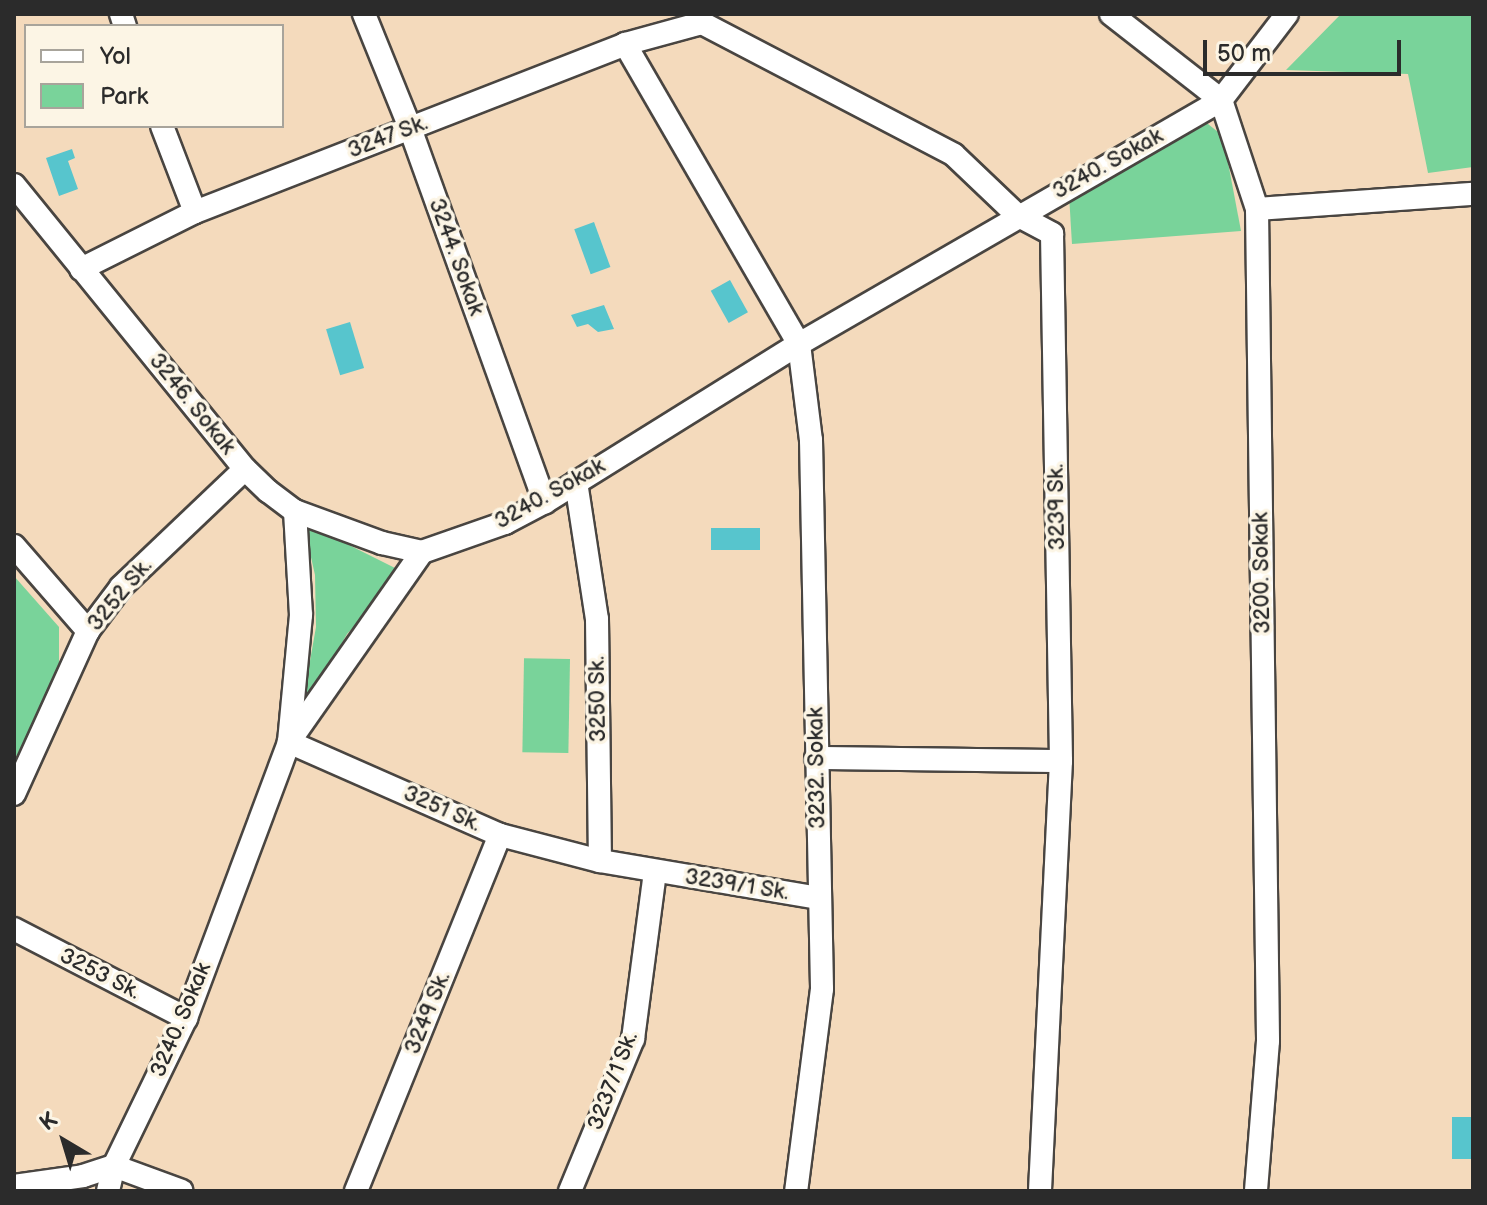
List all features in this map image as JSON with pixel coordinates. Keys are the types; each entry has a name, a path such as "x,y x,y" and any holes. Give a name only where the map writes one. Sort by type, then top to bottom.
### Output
{"street":[{"name":"3244. Sokak","path":"364,14 410,128 545,502"},
{"path":"1111,14 1221,100"},
{"name":"3240. Sokak","path":"108,1191 114,1166 186,1018 289,742 422,552 492,528 545,502 799,344 1017,215 1221,100 1287,14"},
{"name":"3247 Sk.","path":"81,269 195,212 625,44 702,23"},
{"name":"3239 Sk.","path":"702,23 954,155 1017,215 1052,234 1061,761 1040,1191"},
{"path":"625,44 799,344"},
{"name":"3200. Sokak","path":"1221,100 1257,209 1268,1041 1256,1191"},
{"path":"163,128 195,212"},
{"name":"3246. Sokak","path":"14,185 245,469 295,511 382,543 422,552"},
{"path":"1257,209 1473,194"},
{"name":"3232. Sokak","path":"796,1191 822,989 811,440 799,344"},
{"name":"3252 Sk.","path":"14,794 88,631 121,587 245,469"},
{"name":"3250 Sk.","path":"576,482 597,619 600,861"},
{"path":"289,742 301,615 295,511"},
{"path":"14,546 88,631"},
{"name":"3251 Sk.","path":"289,742 500,835 600,861"},
{"path":"816,758 1061,761"},
{"name":"3249 Sk.","path":"356,1191 500,835"},
{"path":"600,861 655,873"},
{"name":"3239/1 Sk.","path":"655,873 819,898"},
{"name":"3237/1 Sk.","path":"570,1191 633,1039 655,873"},
{"name":"3253 Sk.","path":"14,929 186,1018"},
{"path":"14,1186 83,1176 114,1166 182,1191"}],"green space":[{"path":"1341,14 1473,14 1473,167 1428,173 1408,74 1286,70"},
{"path":"1203,120 1223,136 1241,231 1072,244 1069,195"},
{"path":"303,522 405,573 347,634 300,717 316,627 315,575"},
{"path":"14,576 59,627 59,672 14,761"},
{"path":"524,658 570,659 568,753 522,752"}],"water":[{"path":"72,149 75,158 68,161 78,189 59,196 46,158"},
{"path":"594,222 610,267 591,274 574,229"},
{"path":"730,280 748,312 729,323 711,291"},
{"path":"604,305 614,329 598,332 588,324 577,327 571,315"},
{"path":"350,322 364,368 340,375 326,329"},
{"path":"711,528 760,528 760,550 711,550"},
{"path":"1452,1117 1472,1117 1472,1159 1452,1159"}]}
